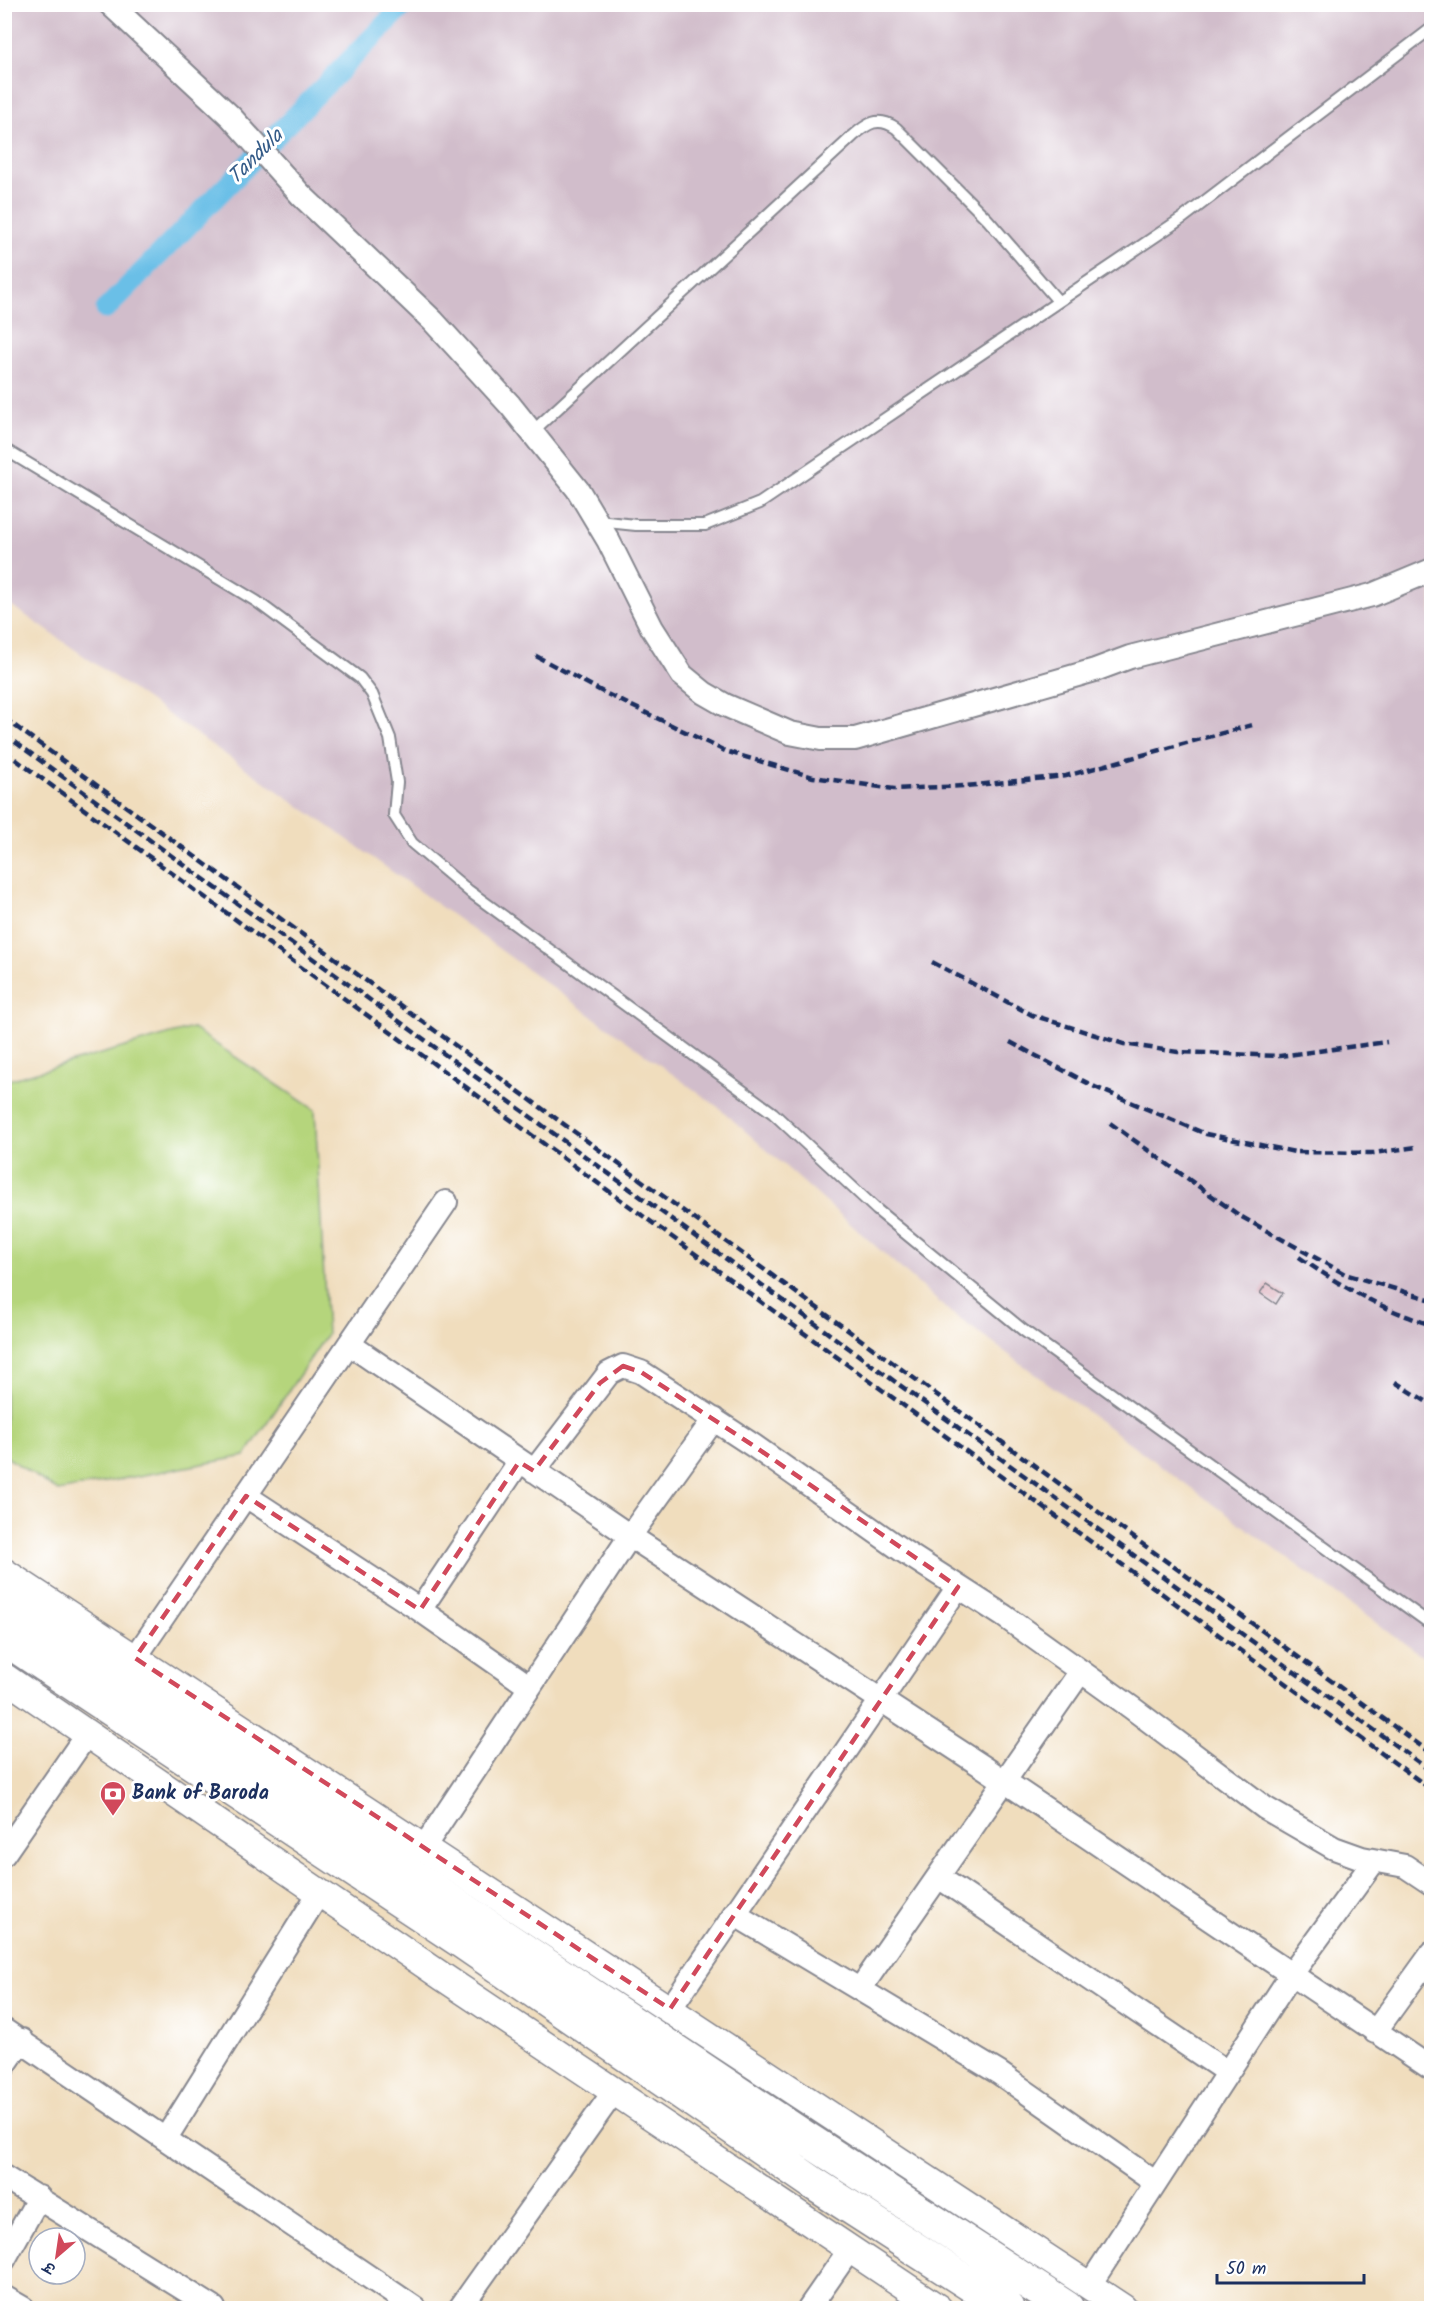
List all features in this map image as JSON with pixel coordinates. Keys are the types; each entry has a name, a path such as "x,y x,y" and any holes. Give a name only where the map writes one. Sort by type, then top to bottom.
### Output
{"highway":[{"path":"4,1604 555,1987 803,2176 1007,2308"},
{"path":"4,1638 555,1987 1078,2297"}],"street":[{"path":"110,4 231,117 301,195 433,321 569,477 596,521 652,628 682,675 704,693 755,720 790,734 821,739 855,739 1095,670 1130,657 1372,595 1431,570"},
{"path":"135,1658 446,1202"},
{"path":"349,1344 630,1536 1004,1781 1431,2069"},
{"path":"420,1610 527,1466 600,1383 616,1368 631,1367 714,1419 1081,1671 1265,1808 1334,1848 1374,1861 1405,1866 1431,1884"},
{"path":"424,1847 630,1536 714,1419"},
{"path":"246,1496 420,1610 530,1687"},
{"path":"4,1572 670,2009 1078,2297 1123,2308"},
{"path":"670,2009 958,1587"},
{"path":"860,1989 940,1878 1081,1671"},
{"path":"4,1677 319,1893 938,2308"},
{"path":"4,1854 87,1734"},
{"path":"1078,2297 1156,2183 1291,1975 1374,1861"},
{"path":"940,1878 1227,2072"},
{"path":"166,2138 319,1893"},
{"path":"734,1914 999,2073 1156,2183"},
{"path":"1375,2031 1431,1953"},
{"path":"4,2066 13,2035 414,2308"},
{"path":"460,2308 615,2090"},
{"path":"4,2177 214,2308"},
{"path":"4,2260 39,2197"},
{"path":"809,2308 850,2249"},
{"path":"4,2297 23,2308"}],"lane":[{"path":"596,521 636,525 705,525 760,503 1184,217 1431,28"},
{"path":"532,432 853,136 875,121 886,121 904,136 988,220 1058,301"},
{"path":"4,449 256,601 360,678 372,694 390,738 397,782 394,815 412,843 469,891 773,1113 877,1210 1023,1330 1431,1625"}],"highlighted area":[{"path":"623,1366 641,1372 754,1446 958,1587 670,2009 135,1658 246,1496 420,1610 519,1462 534,1471 600,1383"}],"shaded area":[{"path":"5,5 1431,5 1431,1663 949,1311 718,1107 344,837 5,601"}],"green space":[{"path":"192,1028 315,1110 327,1334 245,1456 58,1491 5,1456 5,1081"}],"building":[{"path":"1267,1283 1283,1293 1276,1304 1260,1293"}],"waterway":[{"name":"Tandula","path":"106,309 405,4"}],"railway":[{"path":"536,656 605,693 725,751 813,777 894,789 966,786 1066,776 1252,725"},
{"path":"4,718 1432,1754"},
{"path":"4,734 1432,1772"},
{"path":"4,751 1432,1790"},
{"path":"932,962 1032,1015 1124,1044 1178,1052 1280,1056 1387,1042"},
{"path":"1010,1042 1095,1087 1206,1134 1295,1152 1374,1153 1416,1147"},
{"path":"1110,1123 1240,1216 1345,1274 1432,1300"},
{"path":"1299,1257 1362,1296 1432,1325"},
{"path":"1395,1382 1432,1405"}],"place":[{"name":"Bank of Baroda","path":"113,1817"}]}
